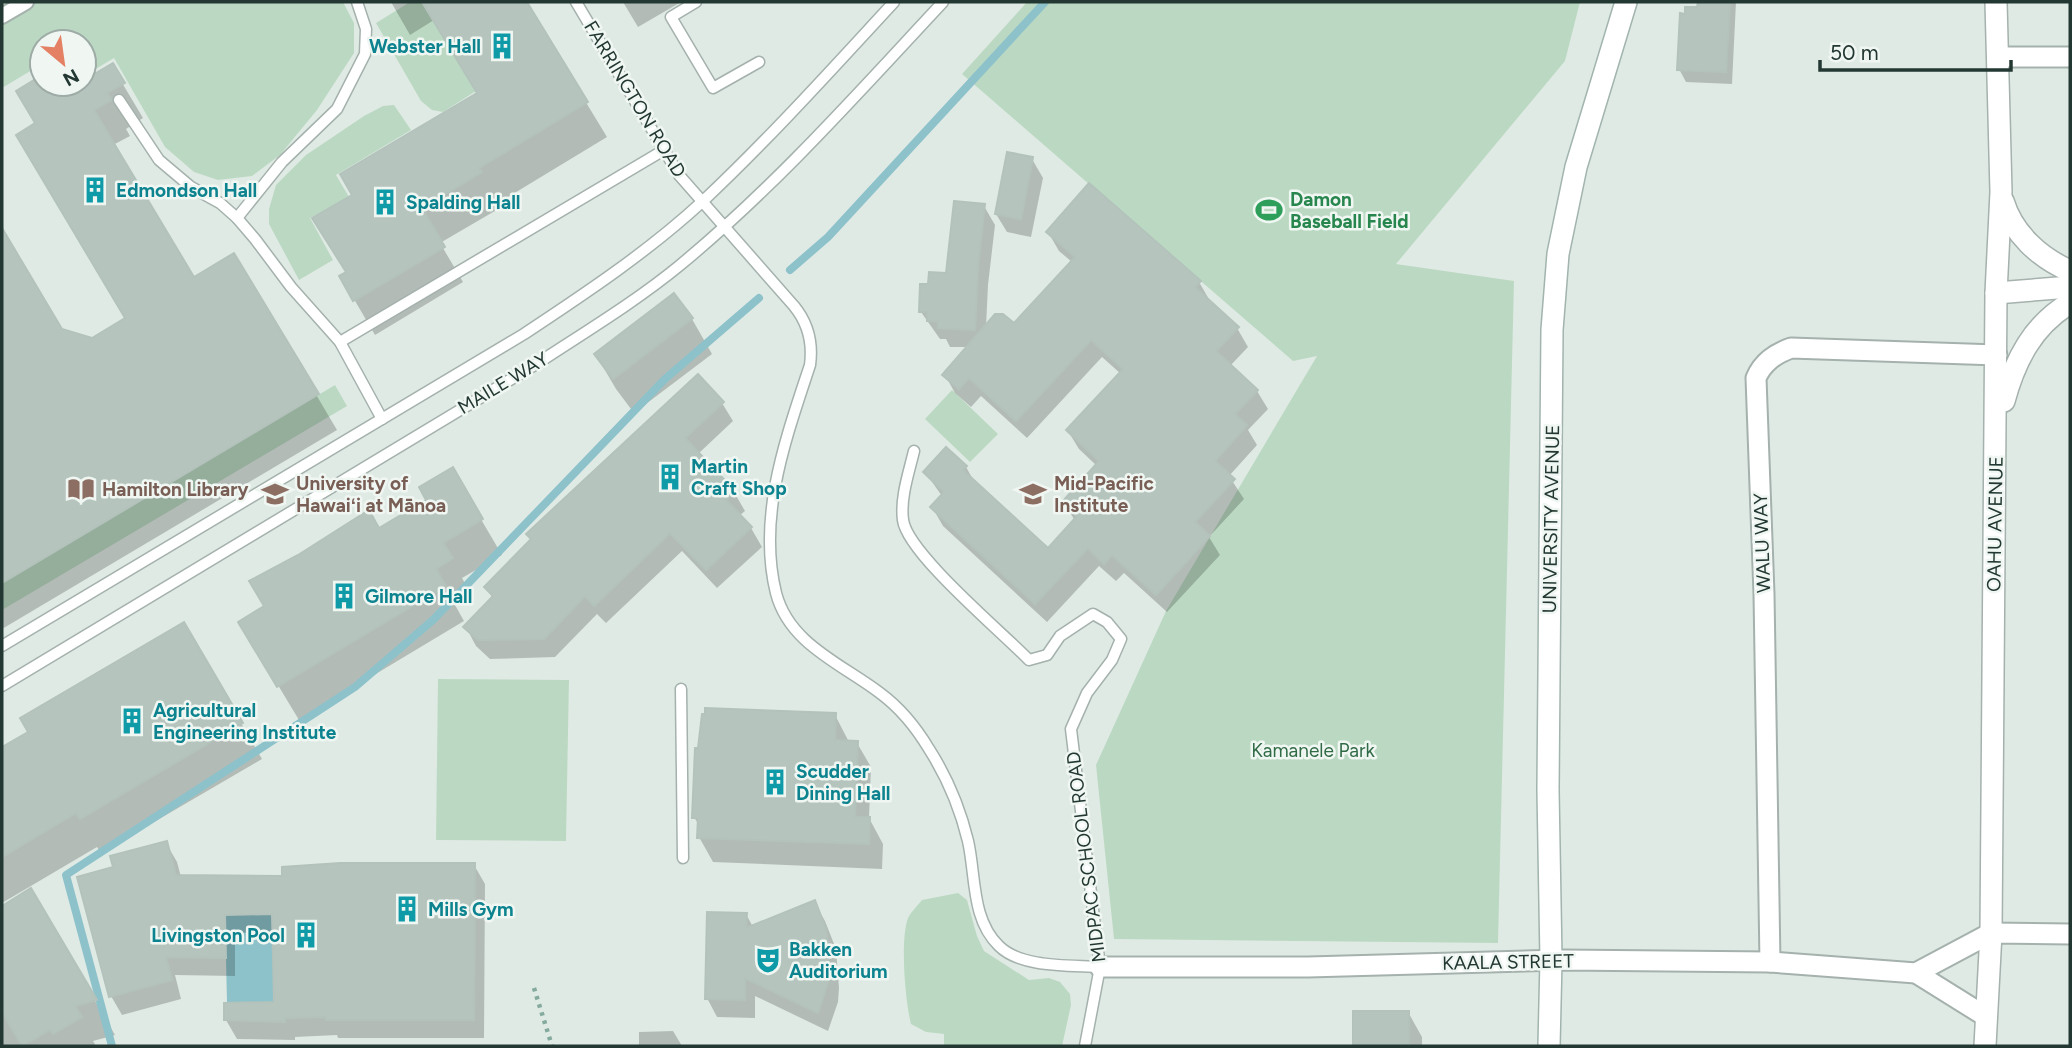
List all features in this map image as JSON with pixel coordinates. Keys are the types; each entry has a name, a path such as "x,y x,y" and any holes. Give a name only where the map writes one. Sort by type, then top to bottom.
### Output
{"street":[{"path":"2,16 26,2"},
{"name":"UNIVERSITY AVENUE","path":"1549,1046 1552,330 1558,254 1576,167 1626,2"},
{"name":"OAHU AVENUE","path":"1985,1046 1991,933 1996,293 2001,192 1996,2"},
{"path":"1998,58 2070,57"},
{"path":"2001,192 2004,205 2020,234 2043,256 2070,271"},
{"path":"1996,293 2070,288"},
{"path":"1996,426 2011,373 2020,355 2045,322 2070,303"},
{"name":"WALU WAY","path":"1770,962 1764,608 1756,379 1767,361 1791,348 1997,355"},
{"path":"1916,973 1991,933 2070,933"},
{"name":"KAALA STREET","path":"1100,967 1308,967 1551,960 1770,962 1916,973 1985,1016"}],"lane":[{"path":"237,218 282,162 337,109 365,54 366,29 357,2"},
{"name":"FARRINGTON ROAD","path":"576,2 679,175 800,313 808,329 810,365 770,508 773,577 779,604 785,616 801,638 883,695 908,720 928,747 946,778 959,810 968,844 979,911 985,929 997,945 1021,961 1100,967"},
{"path":"696,2 671,17 713,88 760,62"},
{"name":"MAILE WAY","path":"2,646 524,334 591,289 659,239 702,201 781,123 894,2"},
{"name":"MAILE WAY","path":"2,686 538,363 678,267 807,148 943,2"},
{"path":"119,100 159,160 191,187 220,203 237,218 291,287 340,342 382,419"},
{"path":"340,342 664,150"},
{"name":"MIDPAC SCHOOL ROAD","path":"914,451 904,497 903,520 907,535 931,565 1029,660 1047,654 1060,636 1093,614 1107,622 1121,639 1112,660 1087,693 1071,729 1100,967 1085,1046"},
{"path":"681,689 683,858"}],"path":[{"path":"534,988 552,1046"}],"green space":[{"path":"2,2 343,2 354,23 354,53 317,110 280,155 252,176 218,180 194,172 165,147 114,58 98,68 98,28 28,28 28,72 2,88"},
{"path":"410,2 422,2 476,91 443,112 432,110 421,101 376,23"},
{"name":"Kamanele Park","path":"1027,2 1580,2 1565,61 1396,264 1514,281 1498,943 1114,939 1096,765 1166,611 1317,356 1293,361 962,74"},
{"path":"394,105 411,130 336,175 349,197 310,218 333,260 299,280 269,224 269,209 276,185 306,155 364,116 383,106"},
{"path":"335,385 347,406 2,610 2,583"},
{"path":"952,390 998,434 970,462 925,419"},
{"path":"438,679 569,680 566,841 436,840"},
{"path":"958,893 967,900 984,951 1029,980 1049,978 1060,982 1070,994 1071,1005 1062,1046 944,1046 944,1034 926,1032 911,1024 904,970 904,940 908,918 922,900"}],"water":[{"path":"272,914 274,1002 227,1003 225,915"}],"building":[{"path":"422,2 527,2 588,102 479,168 482,172 422,208 445,247 353,301 339,276 346,272 312,218 352,195 340,174 477,93"},
{"path":"1698,2 1730,2 1726,72 1677,70 1680,13 1685,14 1685,7 1697,7"},
{"name":"Hamilton Library","path":"113,63 125,83 107,93 112,100 94,110 194,277 234,253 319,394 2,583 2,228 62,329 92,338 125,318 16,135 35,123 16,91 28,84 28,98 98,98 98,72"},
{"path":"1007,152 1033,157 1021,219 995,214"},
{"path":"1089,183 1201,281 1195,287 1239,327 1216,351 1258,390 1235,414 1247,425 1215,461 1235,479 1195,522 1210,536 1156,595 1112,555 1104,564 1088,548 1035,604 930,507 944,492 923,472 946,447 967,466 963,470 1048,548 1077,516 1062,502 1099,461 1066,430 1123,369 1091,340 1016,421 969,378 959,389 942,375 995,314 1003,314 1014,323 1075,257 1046,232"},
{"path":"954,201 985,204 978,265 975,330 938,328 938,321 927,321 927,312 919,312 920,284 928,284 929,272 946,273"},
{"path":"674,293 693,318 613,379 594,354"},
{"path":"698,374 724,402 685,438 735,491 726,500 752,527 706,570 670,533 594,606 585,596 544,639 478,640 463,627 493,596 484,587 531,539 526,534"},
{"name":"Gilmore Hall","path":"453,467 483,519 443,543 453,558 436,569 446,586 277,687 238,622 264,606 249,581 298,555 369,510 379,528 426,500 419,487"},
{"name":"Agricultural Engineering Institute","path":"184,622 243,723 80,819 76,813 2,857 2,747 28,732 20,718"},
{"name":"Scudder Dining Hall","path":"705,708 836,713 835,740 858,741 855,817 870,817 869,844 697,838 698,818 692,818 695,748 698,748"},
{"path":"167,841 176,875 282,876 282,867 340,863 475,863 474,1020 326,1020 326,1017 285,1018 285,1022 224,1020 224,1003 274,1002 272,914 225,915 226,958 166,957 172,980 109,997 77,877 113,867 110,856"},
{"path":"31,888 97,1000 75,1006 82,1017 53,1034 50,1030 22,1046 2,1012 2,906"},
{"name":"Bakken Auditorium","path":"815,900 826,929 829,952 828,982 818,1013 745,978 745,1000 705,999 707,912 747,913 746,928"},
{"path":"1353,1011 1409,1011 1409,1046 1353,1046"}],"waterway":[{"path":"790,270 828,237 1045,2"},
{"path":"112,1046 66,875 355,687 433,620 665,379 759,298"}],"place":[{"name":"Webster Hall","path":"502,46"},
{"name":"Edmondson Hall","path":"95,190"},
{"name":"Spalding Hall","path":"385,202"},
{"name":"Damon Baseball Field","path":"1269,210"},
{"name":"Martin Craft Shop","path":"670,477"},
{"name":"Hamilton Library","path":"81,489"},
{"name":"University of Hawaiʻi at Mānoa","path":"275,494"},
{"name":"Mid-Pacific Institute","path":"1033,494"},
{"name":"Gilmore Hall","path":"344,596"},
{"name":"Agricultural Engineering Institute","path":"132,721"},
{"name":"Scudder Dining Hall","path":"775,782"},
{"name":"Mills Gym","path":"407,909"},
{"name":"Livingston Pool","path":"306,935"},
{"name":"Bakken Auditorium","path":"768,960"}]}
